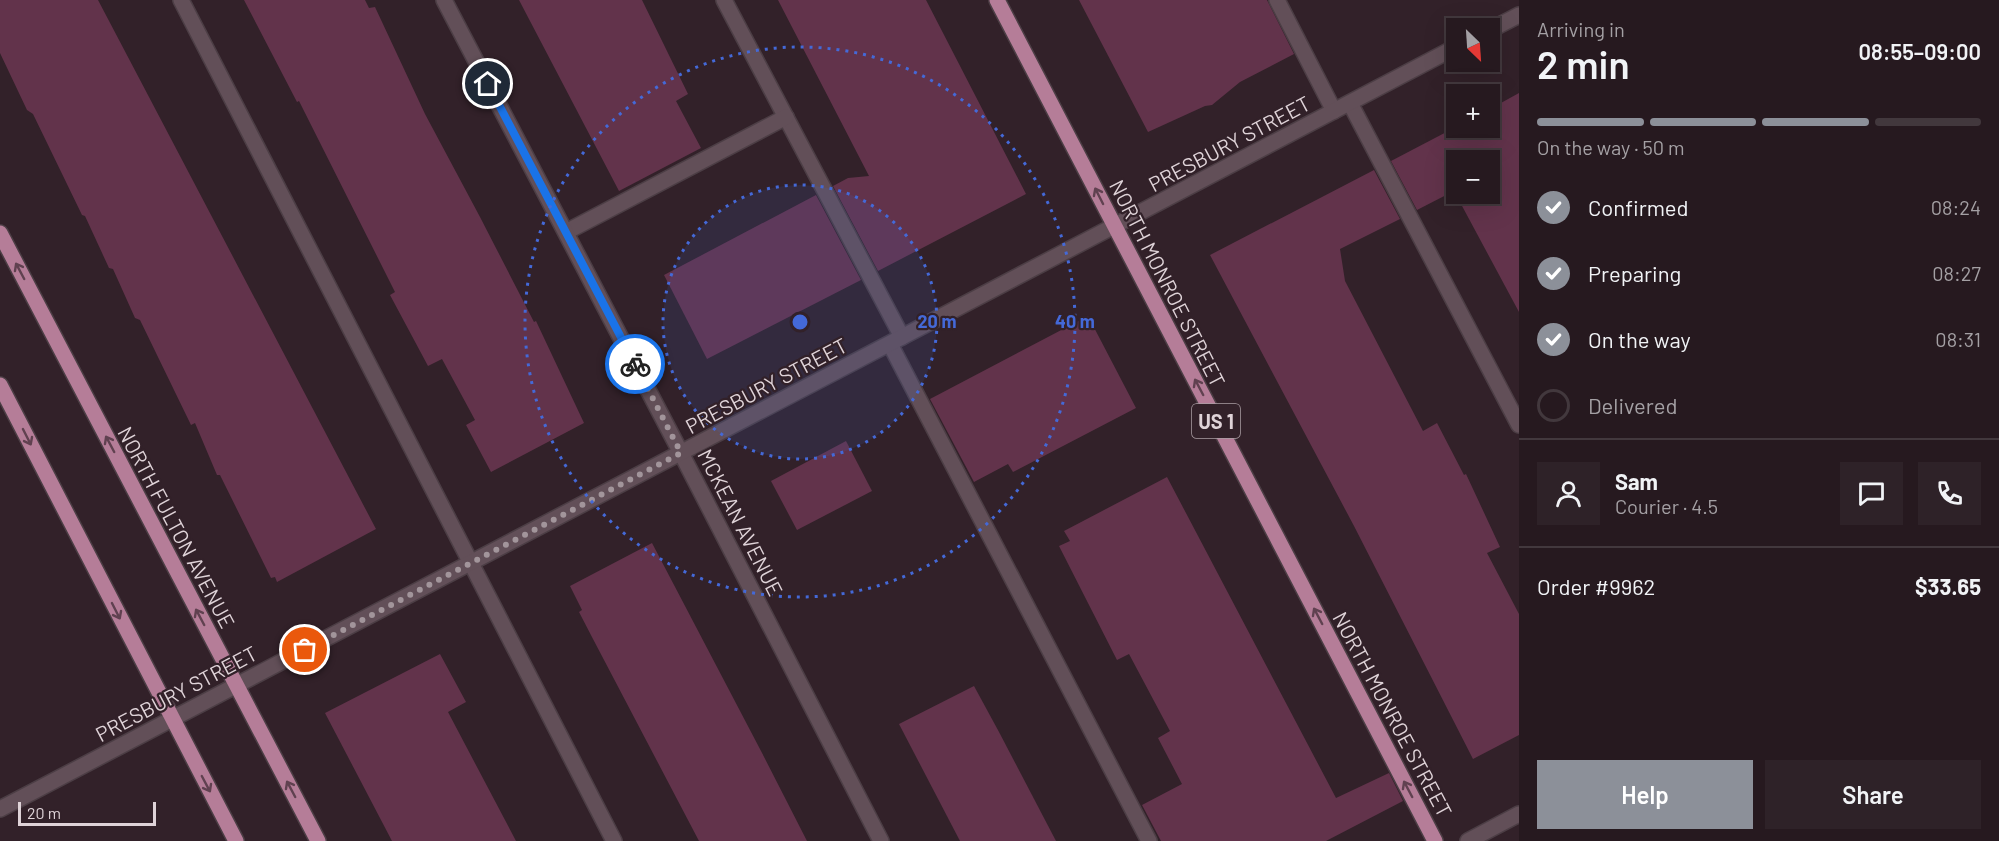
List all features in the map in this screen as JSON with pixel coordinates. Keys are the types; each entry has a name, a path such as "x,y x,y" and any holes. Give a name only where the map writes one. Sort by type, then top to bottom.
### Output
{"main road":[{"name":"NORTH MONROE STREET","path":"997,0 1435,841"},
{"name":"NORTH FULTON AVENUE","path":"0,233 318,841"},
{"path":"0,386 236,841"}],"street":[{"path":"182,0 614,841"},
{"name":"MCKEAN AVENUE","path":"444,0 882,841"},
{"path":"724,0 786,117 1149,841"},
{"path":"1276,0 1334,111"},
{"path":"1500,25 1519,15"},
{"name":"PRESBURY STREET","path":"0,809 1446,52"},
{"path":"1350,103 1519,425"},
{"path":"566,232 786,117"},
{"path":"1468,841 1519,814"}],"building":[{"path":"0,0 98,0 376,529 277,582 275,577 271,578 220,475 217,475 195,423 191,425 140,320 135,318 113,269 109,268 85,216 82,215 33,114 27,110 0,53"},
{"path":"244,0 365,0 369,8 375,7 425,114 534,322 536,321 584,423 491,472 466,425 475,420 442,359 428,366 390,295 395,292 299,101 297,102"},
{"path":"519,0 642,0 688,94 676,101 701,148 619,191"},
{"path":"778,0 926,0 1026,194 878,271 833,186 848,178 869,176"},
{"path":"1079,0 1267,0 1294,54 1240,82 1212,105 1148,132"},
{"path":"1519,93 1519,312 1461,204 1500,204 1500,150 1446,150 1446,195 1417,210 1391,161 1446,132 1446,138 1500,138 1500,103"},
{"path":"1374,170 1400,219 1340,249 1345,281 1423,431 1437,423 1464,475 1466,474 1500,547 1487,553 1519,614 1519,735 1473,759 1354,526 1210,255"},
{"path":"816,195 861,280 707,359 664,275"},
{"path":"1088,316 1136,408 1013,472 1008,464 974,482 930,399"},
{"path":"846,441 872,491 797,530 771,481"},
{"path":"1167,477 1336,798 1389,773 1403,801 1326,841 1161,841 1142,805 1182,784 1158,738 1170,731 1129,654 1117,660 1059,546 1070,541 1064,531"},
{"path":"652,543 807,841 699,841 593,639 579,612 582,610 570,586"},
{"path":"440,654 466,702 448,712 516,841 392,841 325,713"},
{"path":"974,686 1056,841 960,841 899,724"}],"way so far":[{"path":"305,650 681,453 635,364"}],"route":[{"path":"488,84 635,364"}]}
